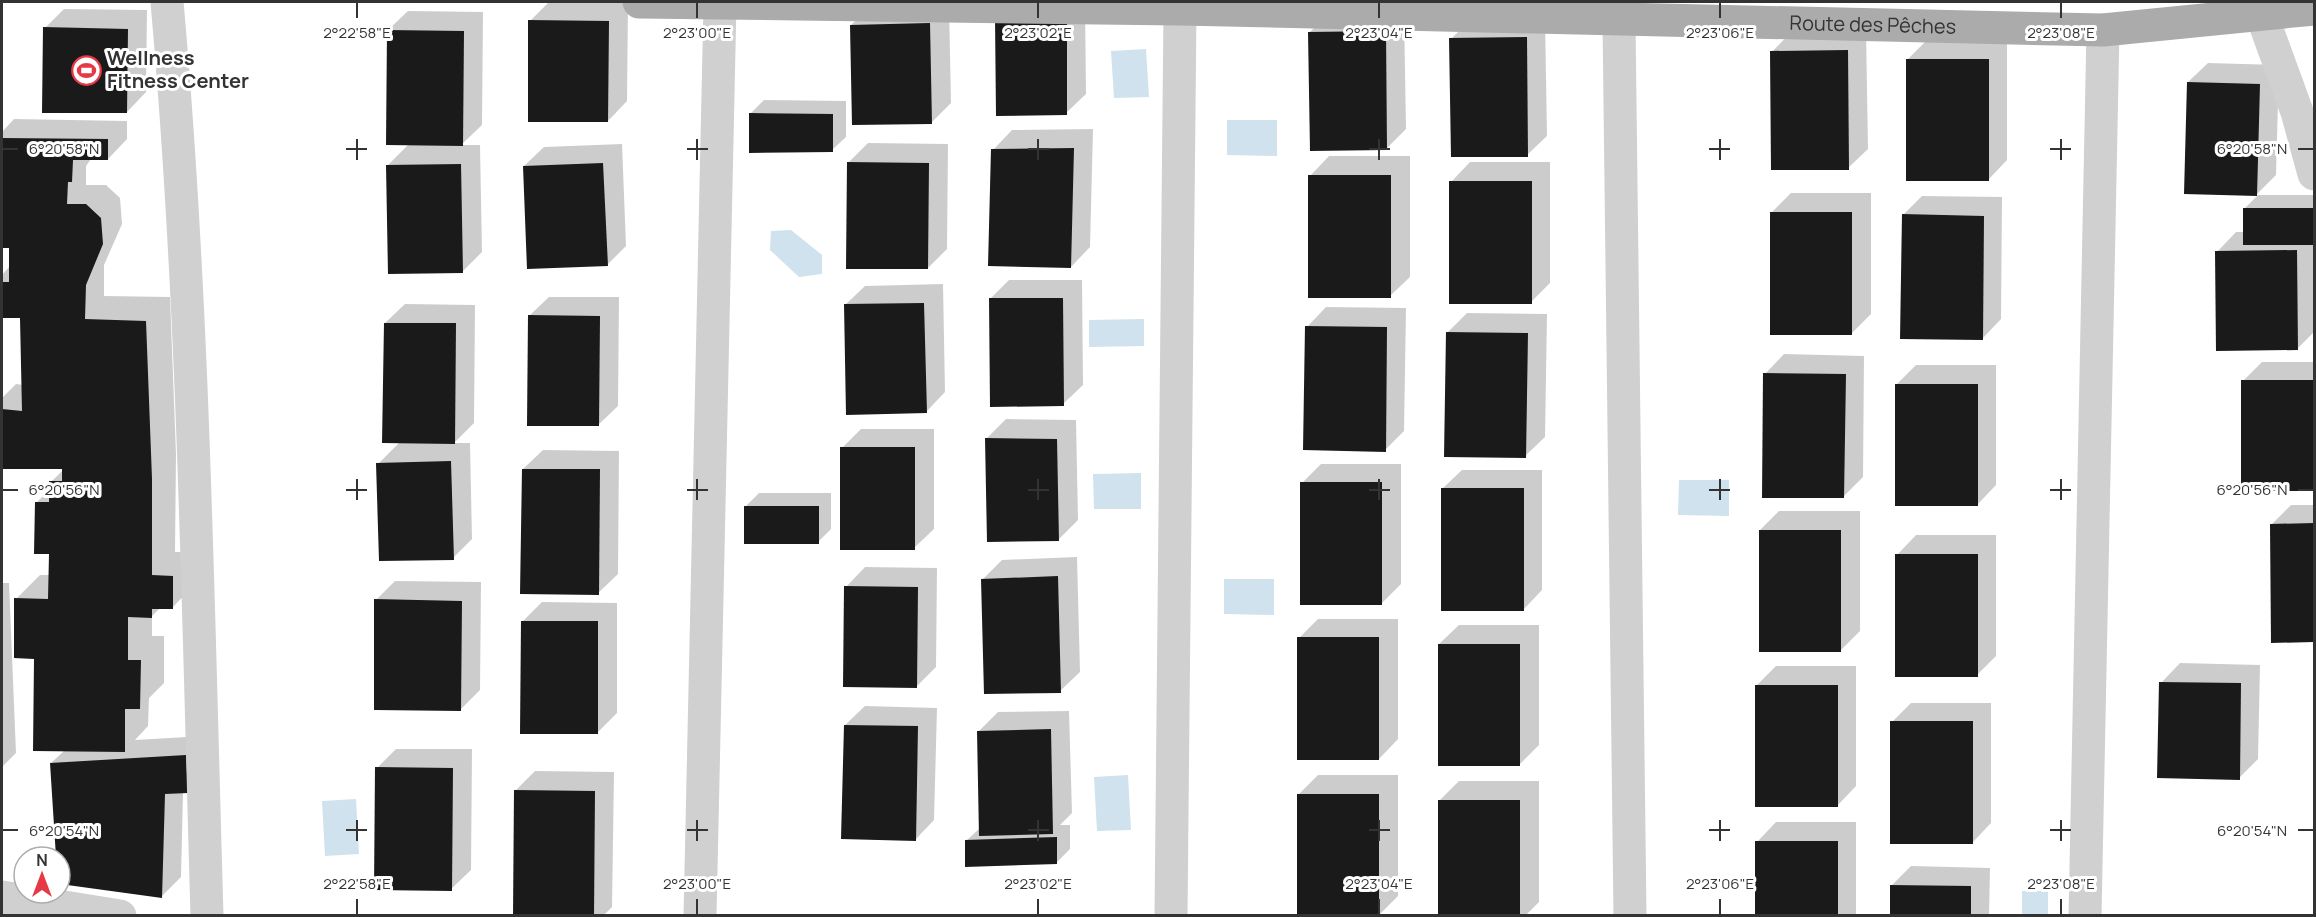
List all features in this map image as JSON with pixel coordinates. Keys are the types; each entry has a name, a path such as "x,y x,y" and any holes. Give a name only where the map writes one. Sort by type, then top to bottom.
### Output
{"main road":[{"name":"Route des Pêches","path":"639,2 1180,9 1619,21 2103,30 2260,8 2314,9"}],"street":[{"path":"167,2 178,127 190,358 207,915"},
{"path":"700,915 720,3"},
{"path":"2260,8 2297,112 2314,174"},
{"path":"1171,915 1180,9"},
{"path":"1619,21 1630,915"},
{"path":"2085,915 2103,30"},
{"path":"2,897 120,915"}],"water":[{"path":"1146,49 1149,97 1114,98 1111,51"},
{"path":"1227,120 1277,120 1277,156 1227,155"},
{"path":"791,230 822,255 822,274 799,277 770,250 771,231"},
{"path":"1144,319 1144,346 1089,347 1089,320"},
{"path":"1141,473 1141,509 1094,509 1093,474"},
{"path":"1679,480 1729,480 1729,516 1678,515"},
{"path":"1224,579 1274,579 1274,615 1224,614"},
{"path":"1128,775 1131,830 1097,831 1094,777"},
{"path":"356,799 359,854 325,856 322,801"},
{"path":"2022,891 2048,891 2048,915 2022,915"}],"building":[{"path":"995,17 1067,19 1067,115 996,116"},
{"path":"528,20 609,21 608,122 528,122"},
{"path":"930,23 932,124 852,125 850,25"},
{"path":"43,27 128,29 127,113 42,113"},
{"path":"387,30 464,31 463,146 386,145"},
{"path":"1386,31 1387,150 1310,151 1308,32"},
{"path":"1527,37 1528,157 1451,157 1449,38"},
{"path":"1848,50 1849,170 1771,170 1770,51"},
{"path":"1906,59 1989,59 1989,181 1906,181"},
{"path":"2187,82 2260,84 2257,196 2184,194"},
{"path":"749,113 833,114 833,152 749,153"},
{"path":"2,138 108,139 108,160 73,160 72,182 68,182 67,204 86,204 101,218 103,244 86,285 85,319 146,321 152,479 152,575 173,576 173,609 152,609 152,618 128,617 128,660 141,660 140,709 125,709 125,752 33,751 34,659 14,658 14,598 48,599 49,554 34,554 35,502 49,502 49,481 62,481 62,469 2,469 2,409 22,411 20,318 2,318 2,282 9,282 9,248 2,248"},
{"path":"1074,148 1071,268 988,266 991,149"},
{"path":"847,162 929,163 928,269 846,269"},
{"path":"603,163 608,266 527,269 523,166"},
{"path":"461,164 463,273 388,274 386,165"},
{"path":"1308,175 1391,175 1391,298 1308,298"},
{"path":"1449,181 1532,181 1532,304 1449,304"},
{"path":"2243,208 2314,208 2314,245 2243,245"},
{"path":"1770,212 1852,212 1852,335 1770,335"},
{"path":"1902,214 1984,216 1983,340 1900,339"},
{"path":"2297,250 2298,350 2216,351 2215,251"},
{"path":"989,298 1063,298 1064,406 990,407"},
{"path":"924,303 927,413 846,415 844,304"},
{"path":"528,315 600,316 599,426 527,426"},
{"path":"384,323 456,323 455,444 382,443"},
{"path":"1305,326 1387,327 1386,452 1303,450"},
{"path":"1446,332 1528,333 1526,458 1444,457"},
{"path":"1763,373 1846,374 1844,498 1762,498"},
{"path":"2241,380 2314,380 2314,491 2241,491"},
{"path":"1895,384 1978,384 1978,506 1895,506"},
{"path":"985,438 1057,439 1059,541 987,542"},
{"path":"840,447 915,447 915,550 840,550"},
{"path":"451,461 454,560 379,561 376,463"},
{"path":"522,469 600,469 599,595 520,594"},
{"path":"1300,482 1382,482 1382,605 1300,605"},
{"path":"1441,488 1524,488 1524,611 1441,611"},
{"path":"744,506 819,506 819,544 744,544"},
{"path":"2314,523 2314,642 2271,643 2270,524"},
{"path":"1759,530 1841,530 1841,652 1759,652"},
{"path":"1895,554 1978,554 1978,677 1895,677"},
{"path":"1058,576 1061,693 984,694 981,579"},
{"path":"844,586 918,587 917,688 843,687"},
{"path":"374,599 462,601 461,711 374,710"},
{"path":"521,621 598,621 598,734 520,734"},
{"path":"1297,637 1379,637 1379,760 1297,760"},
{"path":"1438,644 1520,644 1520,766 1438,766"},
{"path":"2159,682 2241,683 2240,780 2157,778"},
{"path":"1755,685 1838,685 1838,807 1755,807"},
{"path":"1890,721 1973,721 1973,844 1890,844"},
{"path":"844,725 918,726 916,841 841,839"},
{"path":"1051,729 1053,834 979,836 977,731"},
{"path":"186,755 188,793 165,794 162,898 72,886 72,845 55,845 50,763"},
{"path":"375,767 453,768 452,891 374,890"},
{"path":"514,790 595,791 594,916 513,916"},
{"path":"1297,794 1379,794 1379,916 1297,916"},
{"path":"1438,800 1520,800 1520,916 1438,916"},
{"path":"1057,837 1057,864 965,867 965,840"},
{"path":"1755,841 1838,841 1838,916 1755,916"},
{"path":"1890,885 1971,886 1971,916 1890,916"}],"place":[{"name":"Wellness Fitness Center","path":"86,70"}]}
